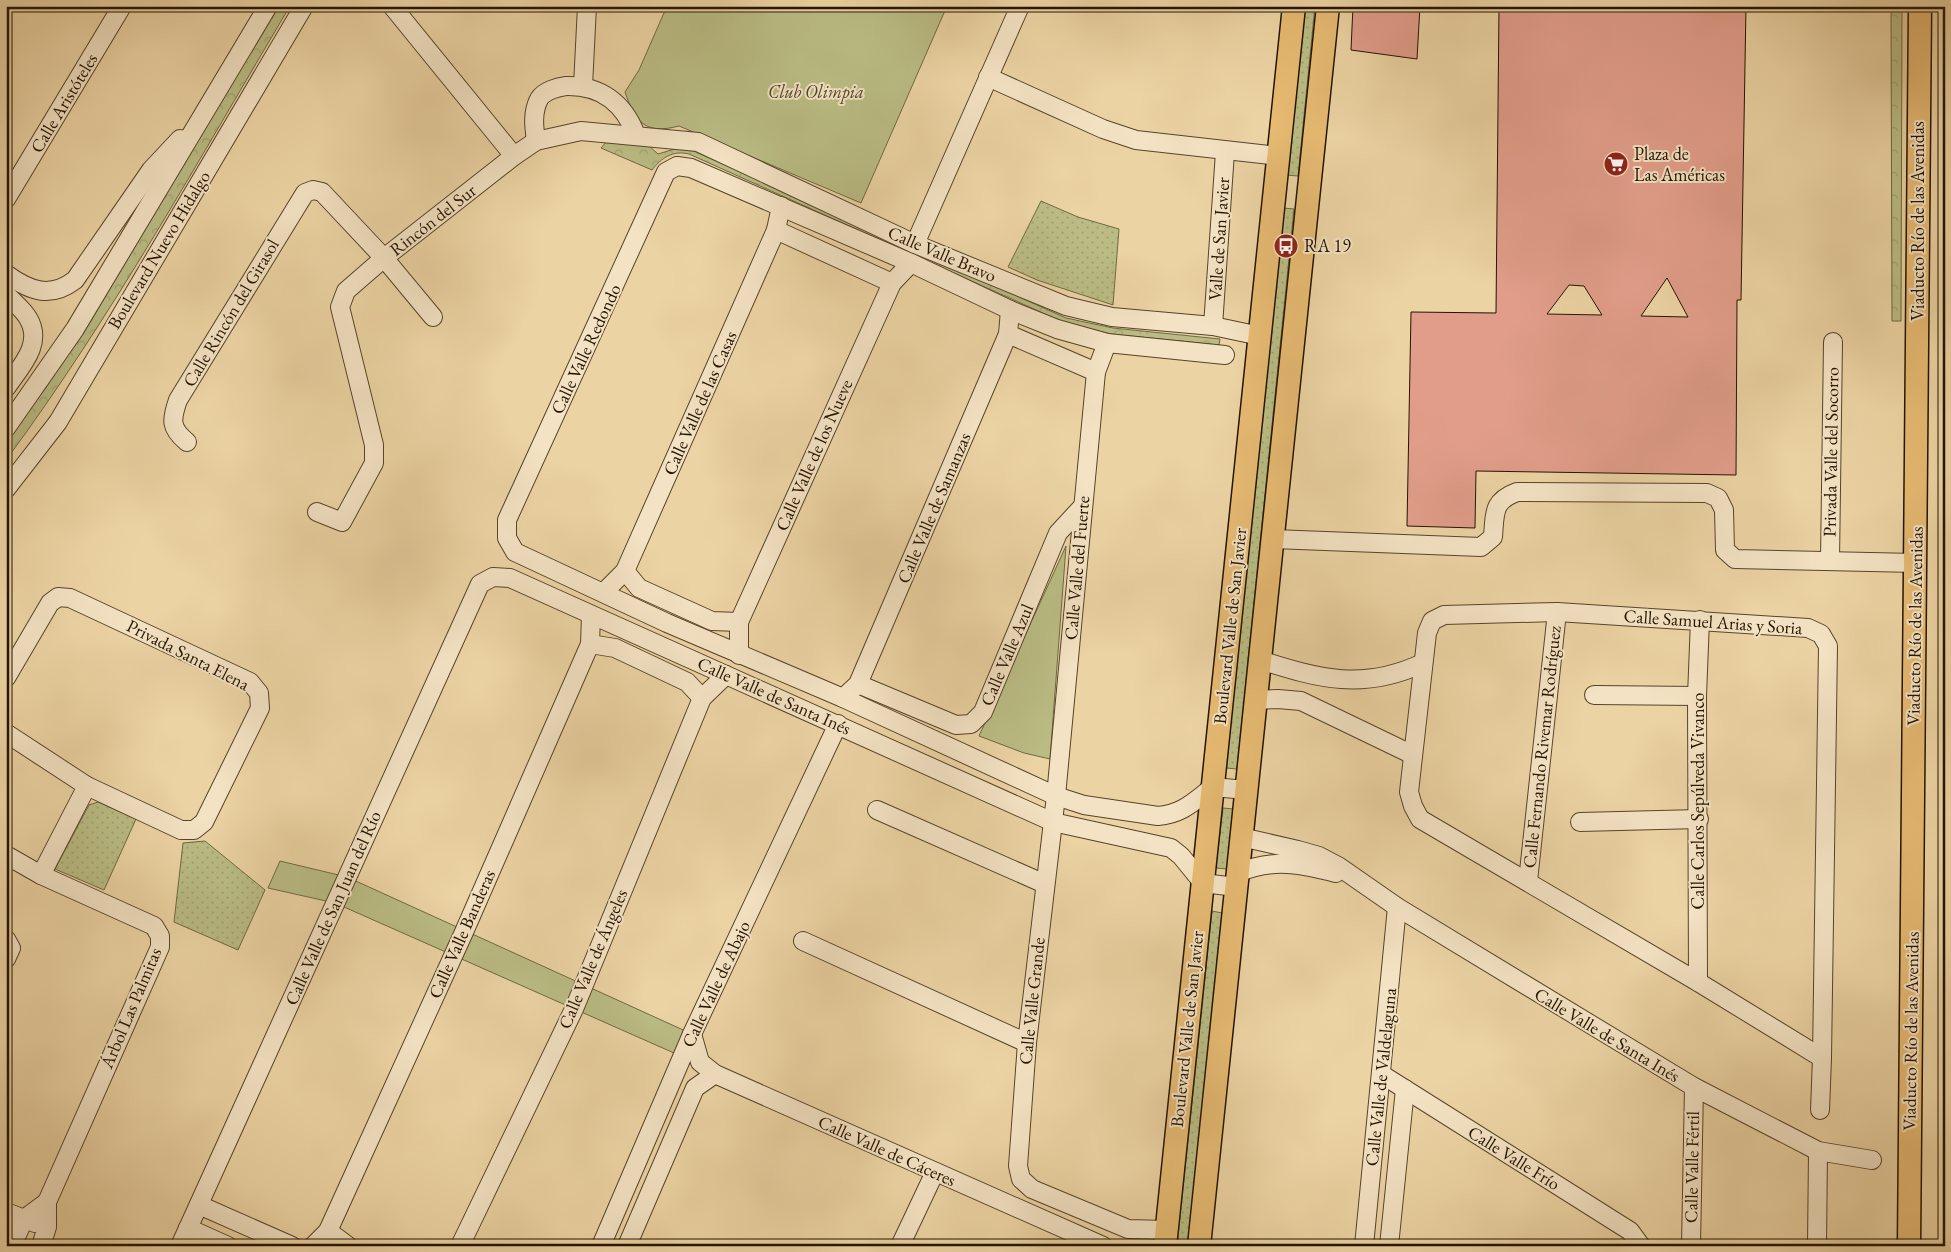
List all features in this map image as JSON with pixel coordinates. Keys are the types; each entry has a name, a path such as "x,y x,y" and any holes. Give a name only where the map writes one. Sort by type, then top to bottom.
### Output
{"main road":[{"name":"Boulevard Valle de San Javier","path":"1165,1238 1294,6"},
{"name":"Boulevard Valle de San Javier","path":"1199,1246 1328,6"},
{"name":"Viaducto Río de las Avenidas","path":"1909,1246 1920,6"},
{"path":"1275,190 1309,193"}],"street":[{"name":"Calle Aristóteles","path":"6,199 122,6"},
{"name":"Boulevard Nuevo Hidalgo","path":"6,428 75,329 268,6"},
{"name":"Boulevard Nuevo Hidalgo","path":"6,488 58,422 304,6"},
{"path":"392,6 514,156"},
{"path":"583,86 587,6"},
{"path":"915,244 1020,6"},
{"path":"988,77 1111,132 1136,140 1225,152 1279,156"},
{"path":"536,141 534,117 540,98 556,87 583,86 603,93 630,117 636,135"},
{"path":"8,283 38,292 62,289 75,280 152,170 206,111"},
{"name":"Rincón del Sur","path":"317,512 342,522 374,462 374,445 340,307 346,292 384,258 514,156 536,141 581,131"},
{"name":"Calle Valle Bravo","path":"581,131 698,142 915,244 1066,306 1112,317 1213,326 1260,336"},
{"name":"Valle de San Javier","path":"1213,326 1225,152"},
{"name":"Calle Valle Bravo","path":"677,166 691,168 780,206 911,263 1010,310 1057,329 1107,342 1225,355"},
{"name":"Calle Valle Redondo","path":"507,538 507,520 666,172 677,166"},
{"name":"Calle Rincón del Girasol","path":"187,442 176,432 172,416 178,400 304,193 313,190 322,192 384,258"},
{"name":"Calle Valle de las Casas","path":"604,592 625,571 776,230 780,206"},
{"path":"776,230 892,283"},
{"path":"384,258 433,317"},
{"name":"Calle Valle de los Nueve","path":"739,655 739,622 892,283 911,263"},
{"path":"6,388 32,350 33,337 28,318 8,283"},
{"name":"Calle Valle de Samanzas","path":"843,698 858,684 1008,334 1010,310"},
{"path":"1008,334 1096,372"},
{"name":"Calle Valle del Fuerte","path":"1052,822 1096,372 1107,342"},
{"name":"Privada Valle del Socorro","path":"1830,561 1833,342"},
{"path":"1272,539 1481,547 1493,537 1495,509 1503,497 1517,492 1708,493 1718,498 1724,510 1725,550 1735,559 1916,562"},
{"name":"Calle Valle Azul","path":"858,684 956,725 971,724 983,712 1058,533 1083,506"},
{"name":"Calle Valle de Santa Inés","path":"507,538 515,552 604,592 666,623 843,698 1056,796 1084,805 1158,816 1179,813 1213,787"},
{"path":"625,571 639,588 712,620 739,622"},
{"name":"Calle Valle de Santa Inés","path":"493,577 510,578 591,616 657,643 838,724 1052,822 1160,844 1181,856 1203,883 1237,880 1266,863 1281,862 1316,868 1355,880"},
{"name":"Calle Valle de San Juan del Río","path":"180,1246 480,584 493,577"},
{"name":"Privada Santa Elena","path":"6,678 50,603 58,597 70,598 250,682 259,693 260,708 204,822 194,830 181,830 87,786 6,733"},
{"name":"Calle Samuel Arias y Soria","path":"1820,1110 1822,1058 1828,646 1821,634 1808,628 1557,612 1444,615 1432,621 1427,633 1409,792 1413,806 1420,819 1698,982 1822,1058"},
{"name":"Calle Fernando Rivemar Rodríguez","path":"1528,881 1557,612"},
{"name":"Calle Valle Banderas","path":"313,1246 328,1231 464,932 590,644 591,616"},
{"name":"Calle Carlos Sepúlveda Vivanco","path":"1698,982 1699,819 1697,696 1700,620"},
{"path":"657,643 666,623"},
{"path":"590,644 615,648 687,682 702,698"},
{"path":"1260,660 1304,674 1354,681 1401,674 1423,663"},
{"name":"Calle Valle de Ángeles","path":"460,1246 574,1009 702,698 726,675"},
{"path":"1594,695 1697,696"},
{"path":"1256,700 1301,701 1413,755"},
{"name":"Calle Valle de Abajo","path":"605,1244 692,1034 838,724"},
{"path":"41,875 87,786"},
{"path":"1213,787 1246,790"},
{"path":"877,810 1045,884"},
{"path":"1580,822 1699,819"},
{"name":"Calle Valle Grande","path":"1052,822 1027,1043 1018,1166 1021,1179 1032,1190 1128,1229 1165,1238"},
{"name":"Calle Valle de Santa Inés","path":"1241,837 1319,856 1338,866 1355,880 1397,907 1694,1088 1818,1151 1872,1160"},
{"name":"Árbol Las Palmitas","path":"6,855 41,875 154,926 160,936 160,947 47,1202 47,1227"},
{"name":"Calle Valle de Valdelaguna","path":"1364,1246 1397,907"},
{"path":"6,939 11,948 6,959"},
{"path":"803,941 1027,1043"},
{"name":"Calle Valle de Cáceres","path":"692,1034 700,1062 715,1074 1103,1246"},
{"path":"627,1246 695,1088 715,1074"},
{"name":"Calle Valle Frío","path":"1381,1074 1630,1231 1641,1246"},
{"name":"Calle Valle Fértil","path":"1691,1246 1694,1088"},
{"name":"Calle Valle de Valdelaguna","path":"1389,1246 1404,1089"},
{"path":"1817,1246 1818,1151"},
{"path":"900,1246 935,1172"},
{"name":"Árbol Las Palmitas","path":"24,1219 47,1202"},
{"path":"199,1204 292,1246"},
{"path":"6,1212 47,1227 40,1246"},
{"path":"11,1239 24,1219"},
{"path":"188,1228 228,1246"},
{"path":"328,1231 348,1246"}],"green space":[{"path":"275,6 290,6 154,237 45,406 6,460 6,440 45,389 103,296"},
{"name":"Club Olimpia","path":"667,6 947,6 861,203 679,126 658,129 643,124 633,111 625,92 639,70"},
{"path":"1304,6 1315,6 1298,176 1286,175"},
{"path":"1891,6 1902,6 1901,321 1892,321"},
{"path":"606,142 648,145 658,154 681,147 689,149 1066,318 1113,328 1220,339 1219,345 1111,334 1065,323 689,154 678,153 668,156 652,170 601,148"},
{"path":"1041,201 1078,217 1119,229 1113,305 1037,280 1008,267"},
{"path":"1283,208 1294,209 1237,769 1226,768"},
{"path":"1066,546 1050,759 1024,753 979,736"},
{"path":"98,802 136,819 104,890 55,869 89,805"},
{"path":"1223,808 1234,809 1227,869 1216,868"},
{"path":"205,841 265,890 238,950 174,922 183,843"},
{"path":"280,861 347,877 692,1034 683,1057 335,903 268,888"},
{"path":"1212,911 1222,913 1188,1246 1177,1246"}],"building":[{"path":"1353,6 1420,6 1417,59 1351,50"},
{"path":"1499,6 1746,6 1741,300 1737,300 1736,475 1476,471 1475,528 1407,526 1411,312 1496,313","holes":["1667,278 1688,317 1641,316","1569,285 1584,286 1602,315 1547,314"]}],"place":[{"name":"Plaza de Las Américas","path":"1616,164"},
{"name":"RA 19","path":"1286,246"}]}
